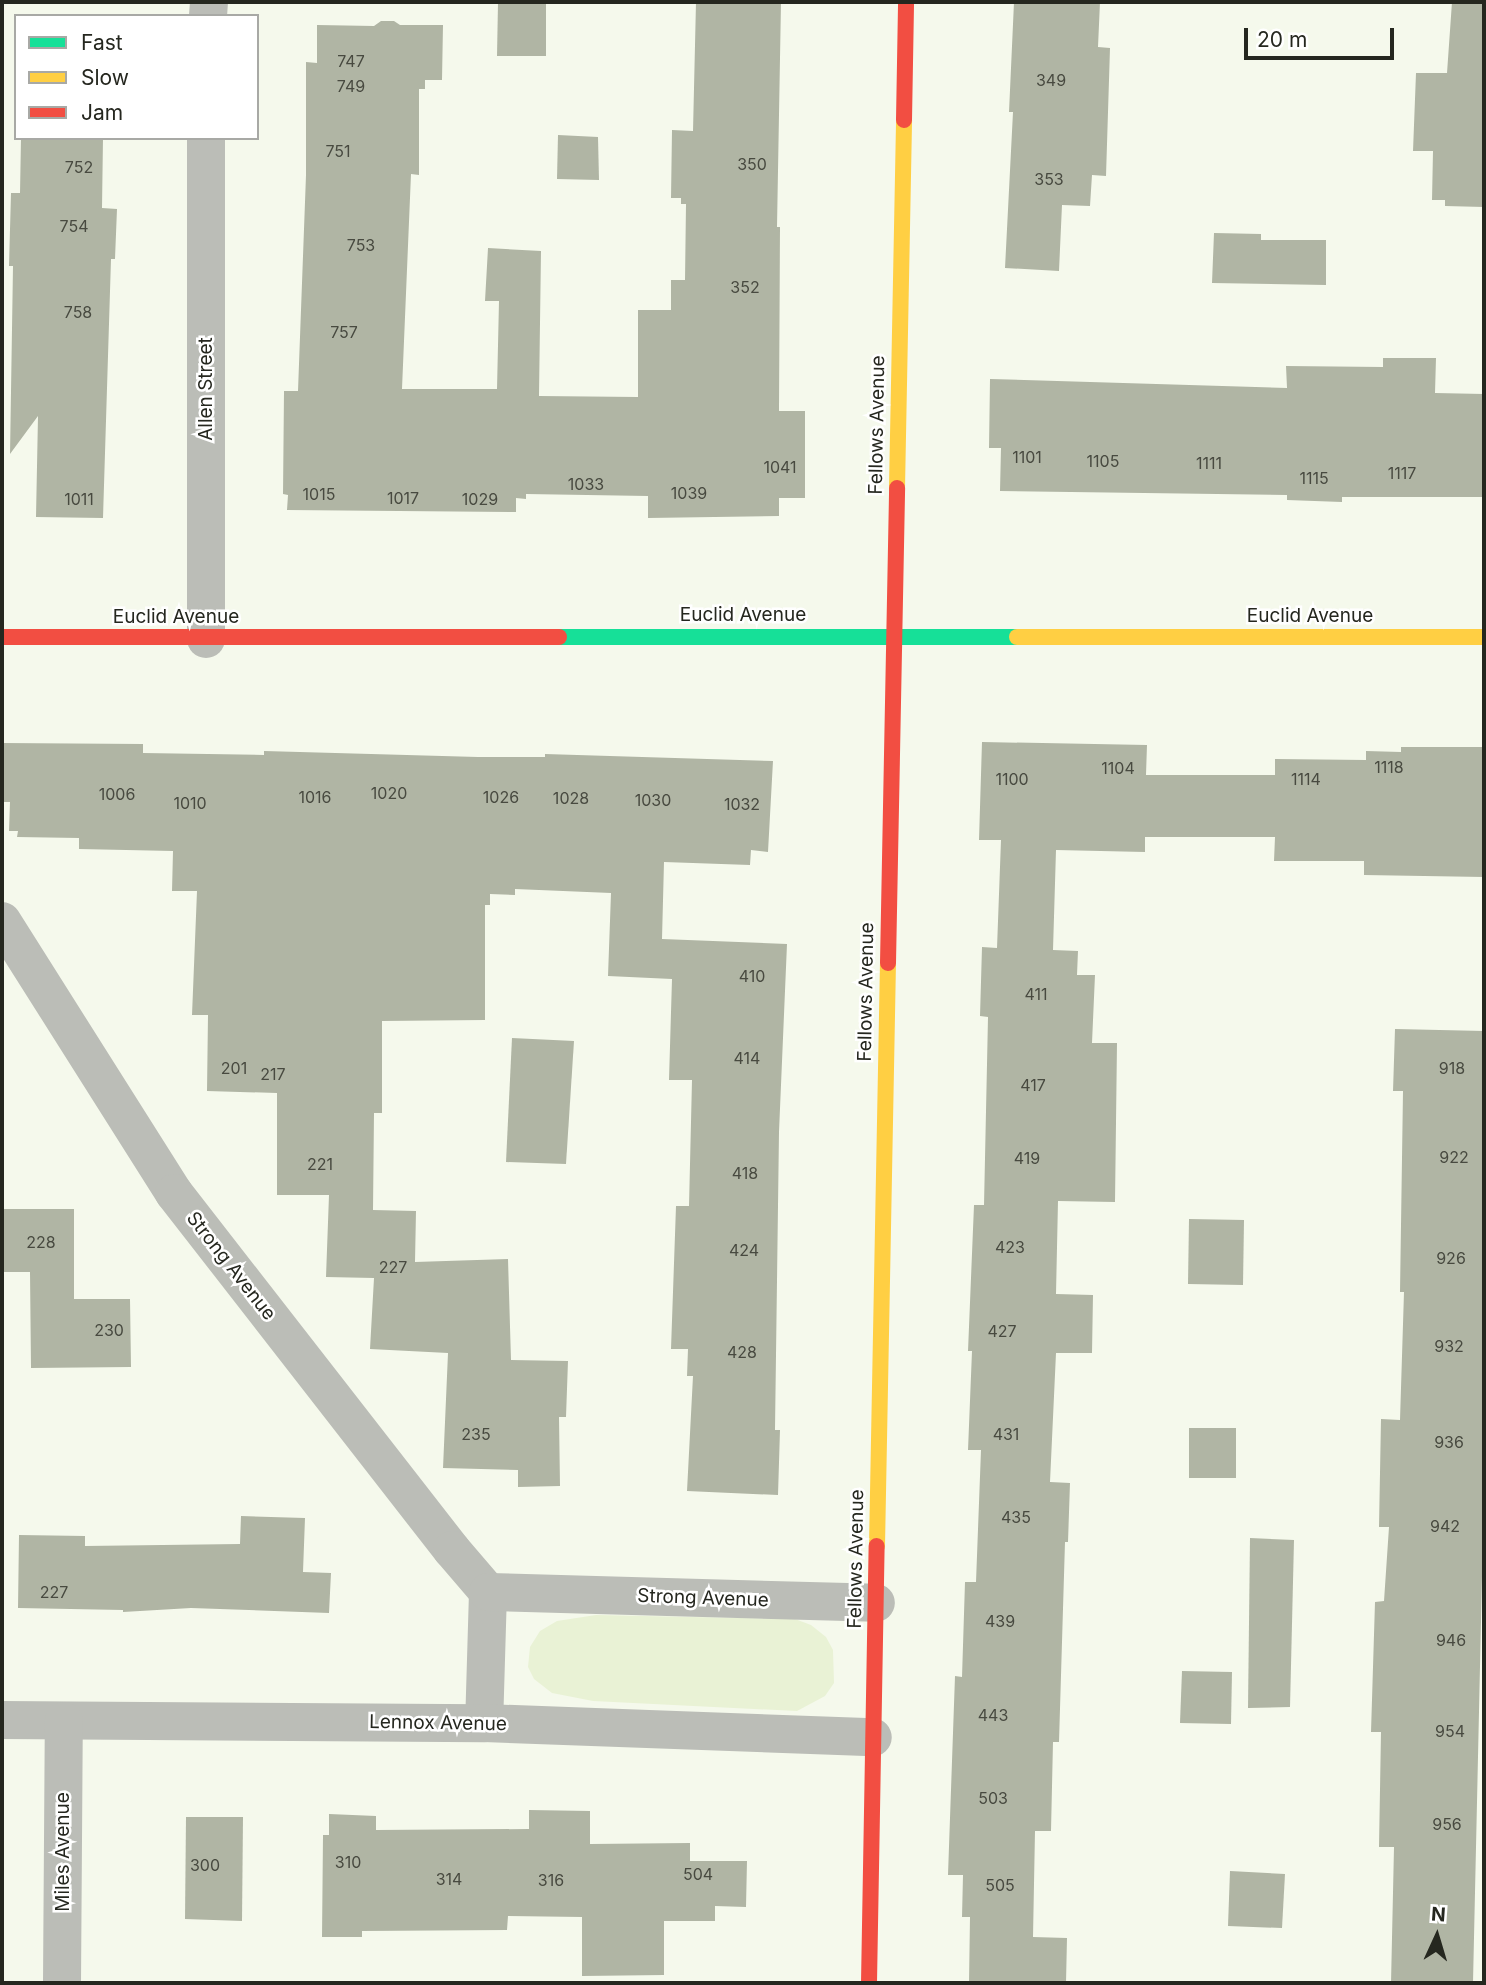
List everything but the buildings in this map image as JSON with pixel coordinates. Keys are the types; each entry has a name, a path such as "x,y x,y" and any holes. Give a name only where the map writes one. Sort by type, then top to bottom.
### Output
{"street":[{"name":"Fellows Avenue","path":"869,1983 906,2"},
{"name":"Allen Street","path":"206,140 206,639"},
{"name":"Euclid Avenue","path":"2,637 1484,637"},
{"name":"Strong Avenue","path":"2,921 174,1193 452,1550 488,1592 876,1602"},
{"path":"484,1723 488,1592"},
{"name":"Lennox Avenue","path":"2,1720 484,1723 873,1737"},
{"name":"Miles Avenue","path":"62,1983 64,1721"}],"green space":[{"path":"596,1615 795,1619 811,1625 826,1637 833,1650 834,1683 825,1696 797,1711 593,1701 552,1693 534,1679 528,1667 530,1647 540,1631 557,1621"}],"traffic: fast":[{"path":"559,637 1017,637"}],"traffic: slow":[{"path":"897,488 904,120"},
{"path":"1017,637 1484,637"},
{"path":"877,1546 888,963"}],"traffic: jam":[{"path":"904,120 906,2"},
{"path":"888,963 897,488"},
{"path":"2,637 559,637"},
{"path":"869,1983 877,1546"}]}
